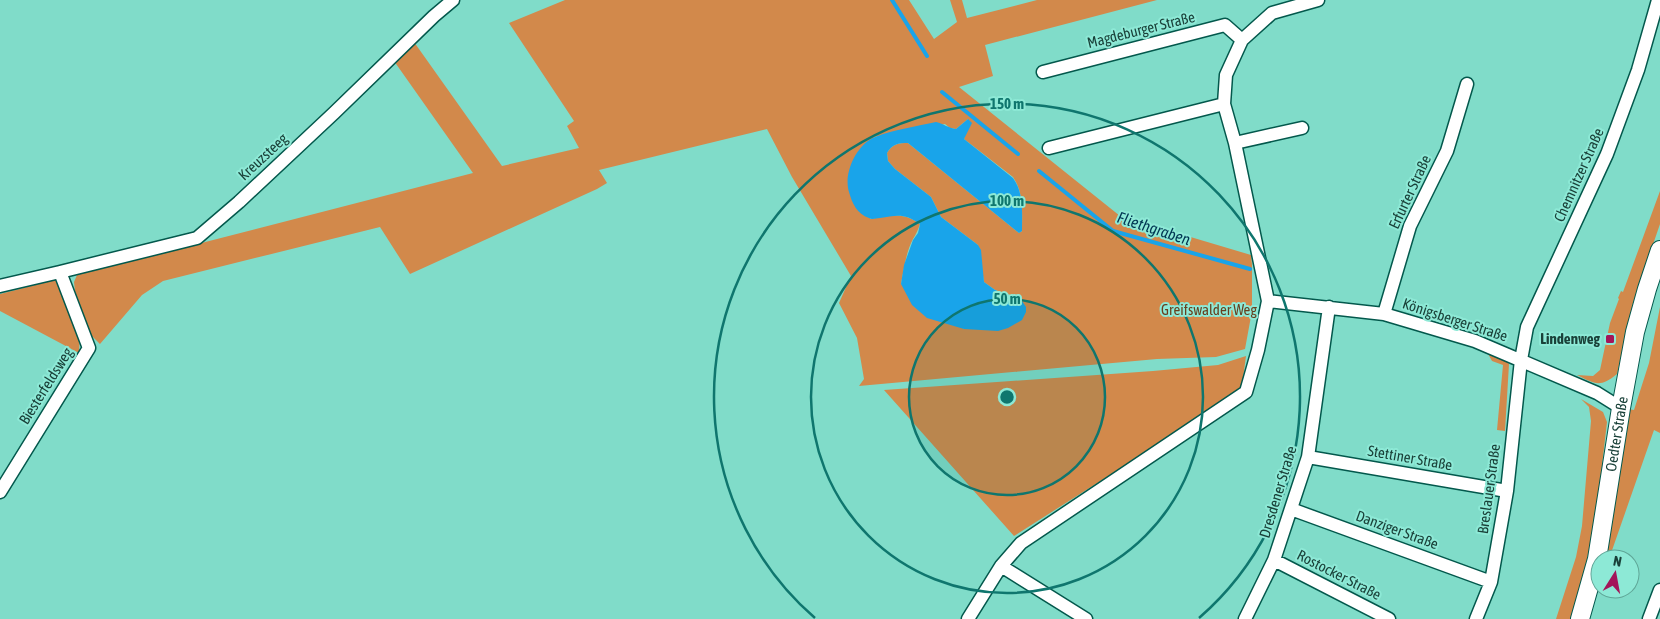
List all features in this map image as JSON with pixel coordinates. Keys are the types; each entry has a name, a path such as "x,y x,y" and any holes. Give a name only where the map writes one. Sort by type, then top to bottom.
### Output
{"main road":[{"name":"Oedter Straße","path":"1580,619 1597,559 1621,408 1639,317 1659,254"}],"street":[{"name":"Kreuzsteeg","path":"0,286 197,238 246,195 453,0"},
{"path":"968,619 1001,566 1021,543 1246,392 1258,350 1268,301 1235,142 1224,104 1226,75 1242,40 1272,13 1318,0"},
{"name":"Chemnitzer Straße","path":"1521,360 1527,327 1607,154 1638,70 1658,0"},
{"name":"Magdeburger Straße","path":"1043,72 1226,25 1242,40"},
{"name":"Erfurter Straße","path":"1384,314 1410,226 1447,151 1467,84"},
{"path":"1049,148 1224,104"},
{"path":"1235,142 1302,128"},
{"name":"Biesterfeldsweg","path":"0,492 89,348 60,272"},
{"name":"Königsberger Straße","path":"1268,301 1384,314 1475,340 1597,393 1621,408"},
{"name":"Dresdener Straße","path":"1251,617 1274,560 1308,457 1329,307"},
{"name":"Breslauer Straße","path":"1476,619 1491,582 1507,491 1521,360"},
{"name":"Stettiner Straße","path":"1308,457 1507,491"},
{"name":"Danziger Straße","path":"1291,509 1491,582"},
{"name":"Rostocker Straße","path":"1274,560 1389,619"},
{"path":"1001,566 1081,618"},
{"path":"1650,619 1660,590"}],"green space":[{"name":"Greifswalder Weg","path":"565,0 909,0 934,39 957,22 950,0 962,0 967,18 1037,0 1157,0 985,45 993,76 959,87 1120,216 1251,255 1252,311 1245,349 1216,357 1157,359 859,386 864,379 857,338 839,303 851,276 792,177 767,129 599,170 607,183 597,189 410,274 380,227 163,281 142,295 100,344 89,333 75,291 74,282 77,275 473,173 394,61 414,42 502,166 579,148 567,126 574,121 509,23","holes":["968,119 964,139 1013,177 1017,183 1022,203 1022,231 1019,233 908,143 896,145 887,153 888,161 895,169 931,197 941,217 978,245 984,282 995,290 1016,297 975,329 964,329 901,284 909,249 920,224 902,216 870,219 874,137 945,124 950,128 956,129"]},
{"path":"1660,191 1660,224 1633,303 1617,374 1602,383 1593,382 1577,375 1593,376 1600,370 1610,323 1618,298 1621,291 1623,292"},
{"path":"55,280 60,284 80,333 79,353 0,311 0,294"},
{"path":"1660,307 1660,433 1654,430 1612,549 1607,549 1628,409 1634,410 1649,363"},
{"path":"1487,352 1504,359 1509,364 1505,431 1497,430 1503,365 1492,361"},
{"path":"1246,356 1242,386 1237,394 1014,536 884,390 1218,365"},
{"path":"1581,399 1603,412 1607,422 1596,518 1574,619 1556,619 1576,557 1582,526 1591,421 1589,407"}],"water":[{"path":"968,119 972,123 964,139 1013,178 1017,184 1021,196 1022,210 1022,231 1019,233 908,143 893,146 887,153 888,161 895,169 931,197 941,217 978,245 981,250 984,282 995,290 1022,301 1026,307 1022,320 998,331 964,329 927,318 912,305 901,284 904,265 920,224 905,216 870,219 858,211 853,204 849,192 848,176 850,168 857,152 868,141 897,130 936,122 956,129"}],"waterway":[{"name":"Fliethgraben","path":"892,0 927,56"},
{"name":"Fliethgraben","path":"942,92 1018,154"},
{"name":"Fliethgraben","path":"1039,171 1113,231 1250,269"}],"place":[{"name":"Lindenweg","path":"1610,339"}]}
